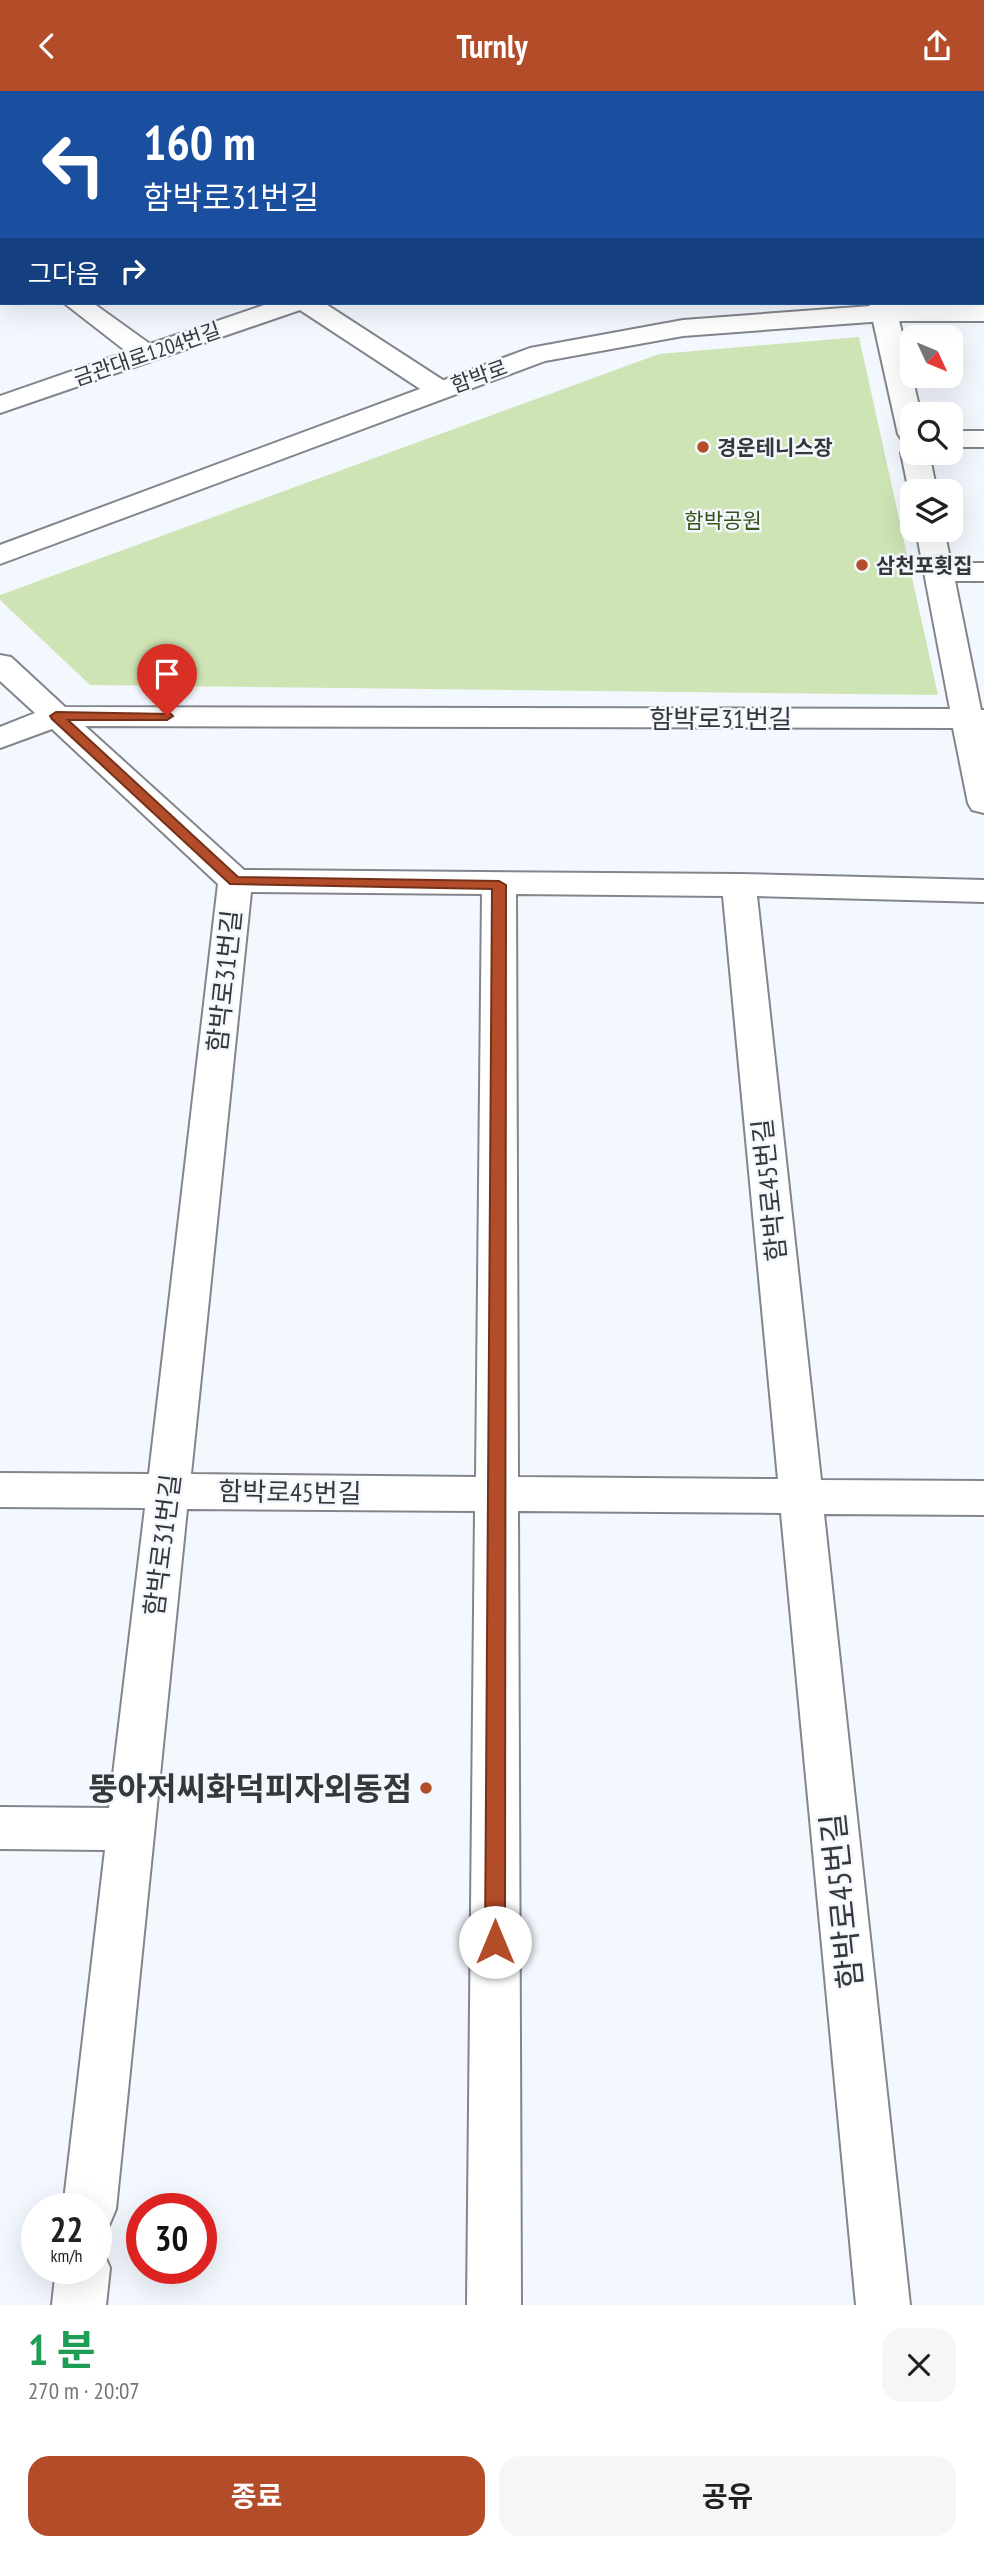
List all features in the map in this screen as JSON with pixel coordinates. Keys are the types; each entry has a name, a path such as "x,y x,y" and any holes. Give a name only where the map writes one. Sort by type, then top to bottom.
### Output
{"street":[{"path":"80,305 146,354"},
{"name":"금관대로1204번길","path":"0,405 288,305"},
{"path":"310,305 440,390"},
{"path":"883,308 905,402"},
{"name":"함박로","path":"0,555 539,354 683,328 883,308 984,313"},
{"path":"963,439 984,439"},
{"path":"932,542 937,572 975,719 984,803"},
{"path":"937,572 984,572"},
{"name":"함박로31번길","path":"0,664 235,881 739,885 984,891"},
{"name":"함박로31번길","path":"0,738 56,716 975,719"},
{"name":"함박로31번길","path":"91,2193 235,881"},
{"path":"494,2305 499,885"},
{"name":"함박로45번길","path":"739,885 883,2305"},
{"name":"함박로45번길","path":"0,1490 984,1498"},
{"path":"0,1828 129,1829"},
{"path":"79,2305 81,2284"}],"green space":[{"name":"함박공원","path":"859,337 900,523 900,542 904,542 938,695 90,685 0,600 0,595 659,354"}],"place":[{"name":"경운테니스장","path":"703,447"},
{"name":"삼천포횟집","path":"862,565"},
{"name":"뚱아저씨화덕피자외동점","path":"426,1788"}],"route":[{"path":"167,716 56,716 235,881 499,885 495,1942"}]}
